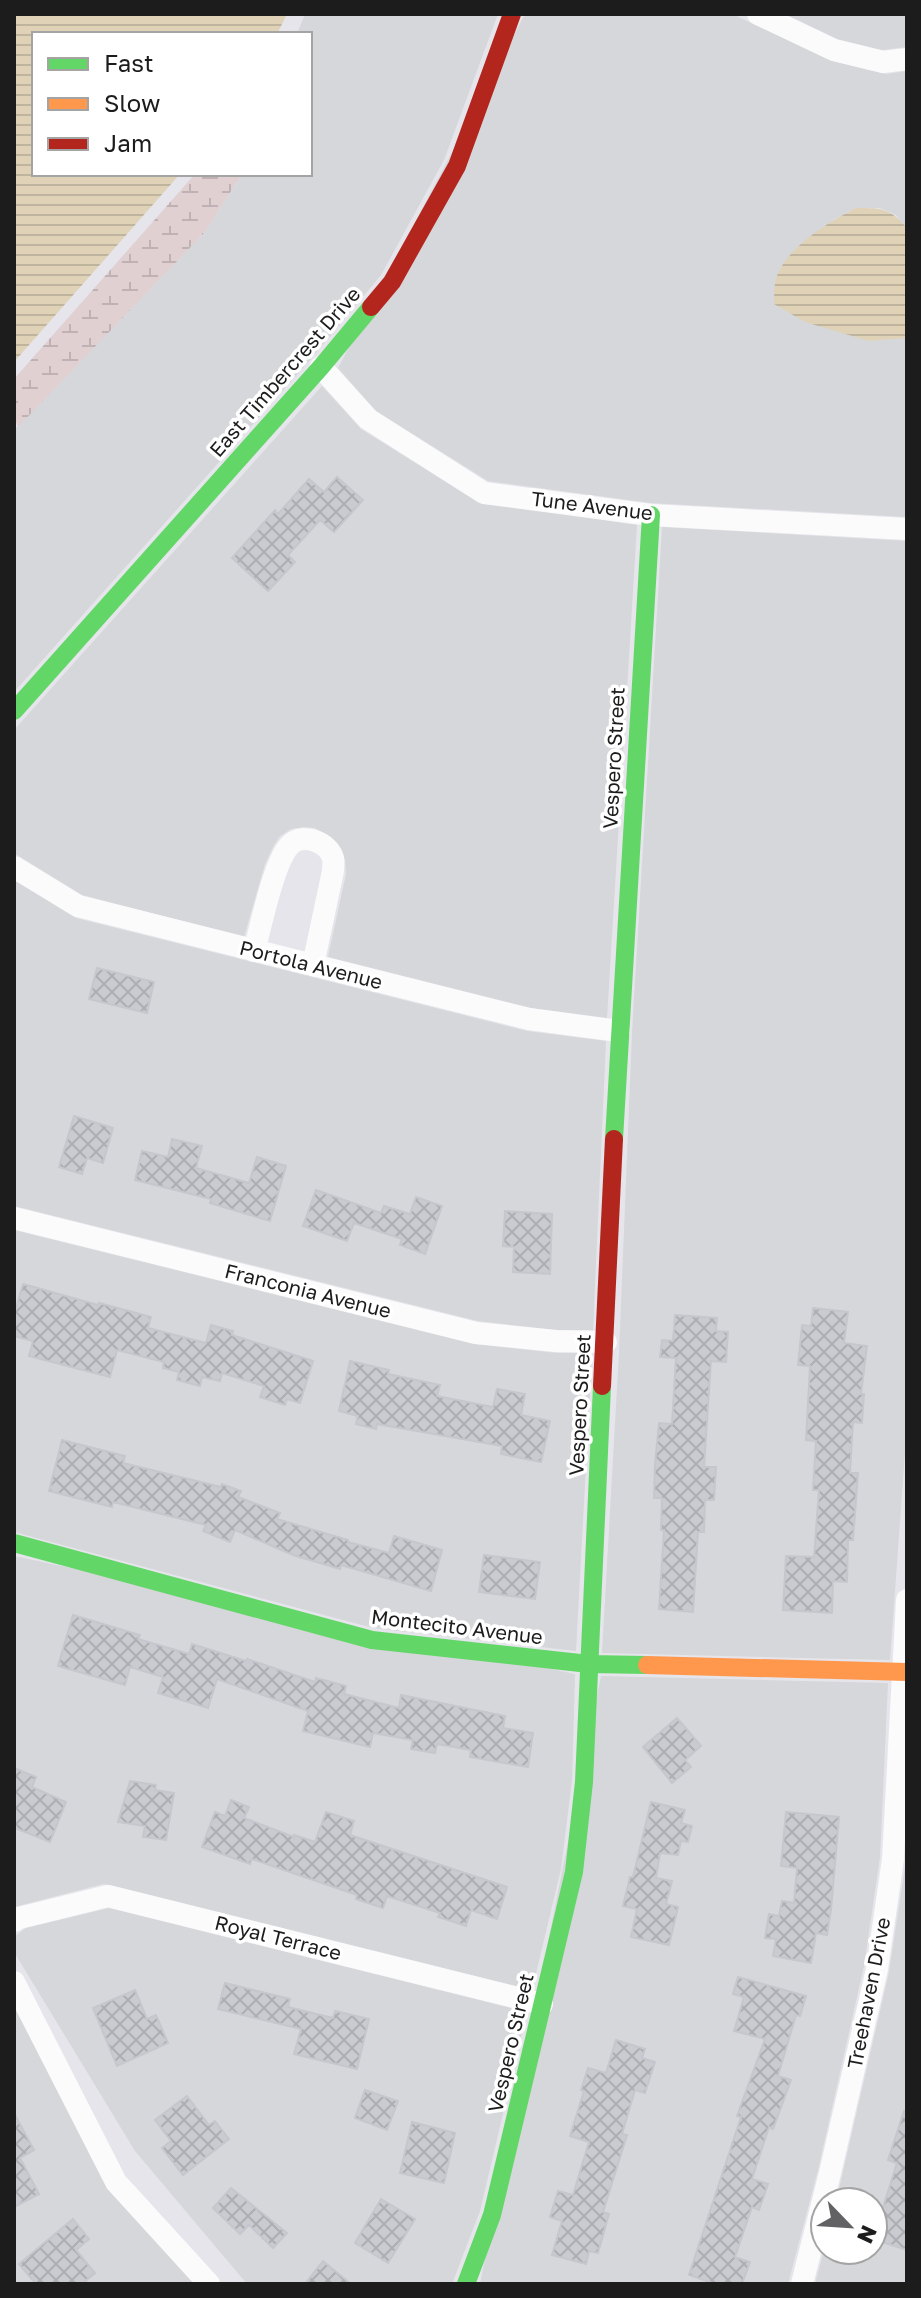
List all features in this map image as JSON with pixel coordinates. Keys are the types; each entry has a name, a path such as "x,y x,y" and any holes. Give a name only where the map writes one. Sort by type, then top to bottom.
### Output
{"street":[{"name":"East Timbercrest Drive","path":"14,711 321,367 392,282 457,166 512,14"},
{"path":"758,14 834,50 883,62 907,59"},
{"name":"Tune Avenue","path":"321,367 368,419 484,493 651,515 907,529"},
{"name":"Vespero Street","path":"466,2284 492,2215 574,1872 584,1782 619,1031 651,515"},
{"path":"254,951 284,853 291,843 299,839 314,840 333,858 333,871 313,965"},
{"name":"Portola Avenue","path":"14,867 78,906 529,1019 619,1031"},
{"name":"Franconia Avenue","path":"14,1218 476,1333 556,1341 606,1342"},
{"name":"Montecito Avenue","path":"14,1543 372,1640 589,1664 904,1672"},
{"name":"Treehaven Drive","path":"802,2284 877,1969 893,1859 907,1600"},
{"name":"Royal Terrace","path":"14,1921 108,1896 542,2004"},
{"path":"14,1982 116,2182 209,2284"}],"shaded area":[{"path":"14,14 287,14 278,32 32,32 32,176 178,176 14,362"},
{"path":"305,14 498,14 444,160 381,275 312,358 14,692 14,430 205,232 241,176 312,176 312,32 298,32"},
{"path":"525,14 732,14 832,61 886,74 907,71 907,230 896,215 880,208 856,208 835,219 791,255 775,304 869,341 907,337 907,517 651,503 488,481 376,411 338,368"},
{"path":"785,14 907,14 907,47 882,50 837,39"},
{"path":"856,208 884,210 906,227 906,338 869,341 805,322 774,304 777,277 792,253 823,227"},
{"path":"322,386 361,429 478,502 637,525 607,1018 531,1008 328,957 346,874 345,859 336,842 315,828 291,829 280,836 274,845 265,864 244,937 82,895 14,853 14,730"},
{"path":"662,527 907,541 907,1425 890,1660 602,1653 619,1353 632,1033"},
{"path":"14,880 76,918 527,1031 606,1041 593,1330 556,1330 478,1321 14,1206"},
{"path":"14,1230 474,1344 557,1353 592,1353 576,1651 373,1628 14,1532"},
{"path":"14,1556 575,1674 572,1780 561,1869 532,1990 110,1885 103,1884 14,1907"},
{"path":"601,1676 888,1683 880,1857 864,1966 818,2170 814,2186 809,2186 809,2204 788,2284 480,2284"},
{"path":"907,1835 907,2284 815,2284 820,2266 889,2266 889,2186 840,2186 889,1972"},
{"path":"109,1908 527,2012 480,2211 452,2284 247,2284 135,2151 14,1952 14,1937 26,1928"},
{"path":"14,1998 114,2162 217,2284 14,2284"}],"green space":[{"path":"193,176 241,176 205,232 18,427 14,417 14,379"}],"building":[{"path":"337,477 363,500 334,532 320,520 288,555 295,562 268,591 232,558 275,510 278,514 309,479 324,492"},
{"path":"97,968 154,982 147,1013 89,999"},
{"path":"74,1116 113,1128 103,1163 87,1158 82,1174 59,1167"},
{"path":"172,1139 202,1146 196,1168 249,1183 257,1157 286,1166 270,1221 210,1203 211,1199 135,1180 142,1151 168,1157"},
{"path":"316,1190 381,1213 384,1206 410,1214 416,1197 442,1206 425,1254 400,1245 402,1239 354,1223 347,1241 303,1226"},
{"path":"505,1211 552,1214 550,1274 513,1272 514,1247 503,1246"},
{"path":"23,1284 151,1317 148,1328 206,1343 211,1325 233,1331 232,1335 313,1361 300,1403 287,1399 285,1405 260,1397 264,1386 222,1373 220,1381 202,1377 200,1386 177,1380 179,1372 163,1368 164,1362 117,1350 110,1377 29,1356 33,1341 14,1336 14,1315"},
{"path":"813,1308 848,1312 844,1343 867,1346 861,1394 864,1394 862,1423 853,1422 850,1473 858,1473 853,1540 848,1540 847,1582 833,1581 832,1613 783,1610 786,1556 814,1557 819,1490 813,1490 816,1441 806,1440 810,1366 798,1365 802,1325 811,1326"},
{"path":"675,1315 717,1318 716,1331 728,1332 726,1362 711,1361 704,1467 716,1467 714,1500 705,1500 704,1532 698,1532 693,1612 659,1609 664,1530 661,1530 662,1498 654,1498 655,1464 659,1423 672,1424 676,1358 660,1357 662,1340 673,1341"},
{"path":"350,1361 389,1370 388,1374 440,1385 437,1396 493,1407 497,1389 525,1394 521,1415 550,1421 541,1462 501,1454 502,1446 377,1424 376,1429 356,1424 358,1416 339,1411"},
{"path":"62,1440 125,1456 123,1463 221,1487 222,1484 241,1491 238,1497 280,1513 277,1519 348,1542 389,1553 394,1536 442,1550 431,1591 341,1565 340,1569 293,1555 235,1530 230,1542 203,1531 206,1525 113,1502 112,1507 49,1491"},
{"path":"484,1555 540,1562 535,1599 479,1592"},
{"path":"73,1615 189,1654 192,1644 315,1682 316,1678 346,1686 344,1694 399,1708 401,1695 505,1716 503,1728 533,1733 528,1767 470,1757 471,1750 437,1744 435,1753 411,1749 413,1740 373,1733 370,1747 303,1731 308,1711 217,1679 208,1708 158,1693 163,1677 130,1667 125,1685 58,1666"},
{"path":"677,1718 701,1746 685,1760 691,1767 672,1783 643,1747"},
{"path":"14,1768 36,1777 32,1787 66,1802 50,1842 14,1830"},
{"path":"130,1781 156,1785 155,1790 174,1793 166,1840 143,1837 145,1826 118,1822"},
{"path":"231,1800 249,1807 244,1818 315,1842 326,1812 354,1821 350,1835 507,1887 497,1919 471,1910 466,1926 438,1917 440,1913 387,1896 383,1908 356,1899 357,1895 252,1859 250,1864 202,1847 215,1812 225,1816"},
{"path":"651,1802 685,1810 681,1823 692,1826 688,1842 681,1841 678,1855 660,1853 656,1878 672,1881 666,1904 678,1907 669,1945 631,1937 637,1909 623,1906"},
{"path":"786,1812 839,1817 827,1935 816,1933 811,1963 773,1956 776,1939 765,1938 769,1914 779,1916 782,1901 794,1903 797,1868 781,1866"},
{"path":"738,1977 806,1996 800,2016 796,2015 778,2076 791,2080 773,2129 769,2127 752,2179 768,2184 759,2210 752,2207 735,2257 750,2262 742,2284 715,2284 689,2275 741,2117 737,2116 765,2039 734,2031 744,1997 733,1994"},
{"path":"225,1983 290,1999 288,2007 333,2018 335,2011 369,2019 357,2069 294,2054 301,2029 218,2009"},
{"path":"135,1990 147,2019 156,2015 168,2043 117,2066 93,2008"},
{"path":"616,2040 645,2049 642,2058 655,2062 645,2093 635,2090 622,2134 627,2135 603,2212 609,2214 598,2253 589,2251 586,2264 552,2255 562,2221 550,2217 558,2191 573,2195 589,2142 570,2136 588,2068 606,2073"},
{"path":"365,2090 398,2101 387,2130 355,2118"},
{"path":"187,2096 209,2125 215,2121 229,2139 183,2175 162,2148 171,2141 155,2120"},
{"path":"904,2111 907,2112 907,2250 889,2244 889,2188 897,2163 888,2160"},
{"path":"14,2113 34,2150 20,2158 39,2194 14,2207"},
{"path":"412,2122 455,2133 444,2183 400,2173"},
{"path":"231,2188 287,2233 273,2248 249,2225 240,2234 213,2208"},
{"path":"381,2199 415,2219 388,2263 355,2243"},
{"path":"73,2219 89,2239 76,2250 95,2273 82,2284 36,2284 19,2264"},
{"path":"323,2261 351,2284 305,2284"}],"traffic: fast":[{"path":"14,711 371,307"},
{"path":"614,1139 651,515"},
{"path":"466,2284 492,2215 574,1872 584,1782 602,1386"},
{"path":"14,1543 372,1640 589,1664 647,1665"}],"traffic: slow":[{"path":"647,1665 907,1672"}],"traffic: jam":[{"path":"371,307 392,282 457,166 512,14"},
{"path":"602,1386 614,1139"}]}
